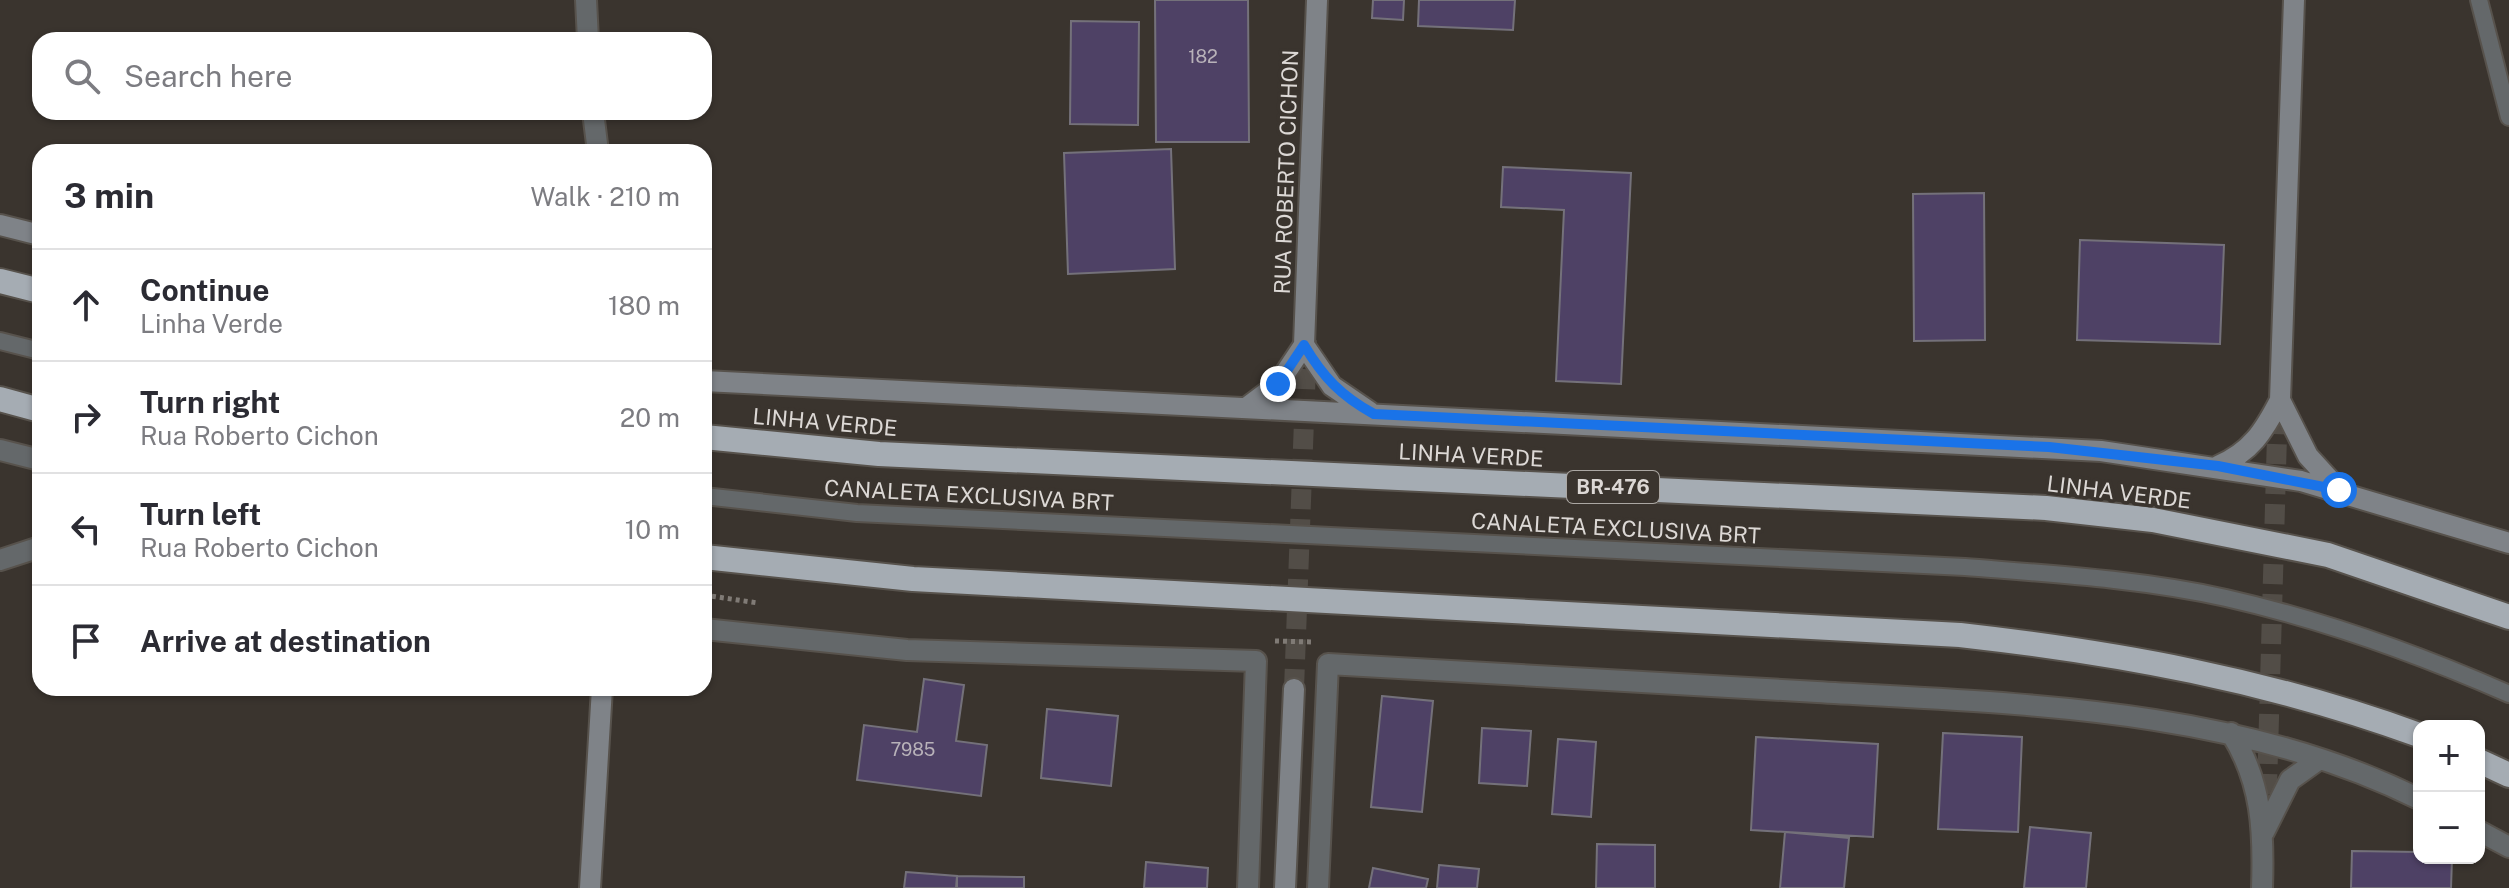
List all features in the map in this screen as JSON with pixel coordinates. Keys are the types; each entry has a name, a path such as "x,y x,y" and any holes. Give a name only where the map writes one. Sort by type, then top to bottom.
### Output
{"highway":[{"path":"0,281 32,289"},
{"path":"0,399 32,408"},
{"name":"LINHA VERDE","path":"712,438 879,454 2046,508 2153,520 2328,555 2509,617"},
{"path":"712,559 913,579 1960,635 2058,646 2217,675 2285,691 2413,733"},
{"path":"2485,764 2509,775"}],"main road":[{"name":"RUA ROBERTO CICHON","path":"1304,345 1317,0"},
{"path":"2293,1 2280,400 2308,456 2339,490"},
{"path":"0,225 32,233"},
{"path":"1246,408 1278,384 1304,345 1332,386 1348,400 1374,414"},
{"name":"LINHA VERDE","path":"712,381 2049,447 2218,466 2339,490 2507,541"},
{"path":"2218,466 2238,458 2252,446 2280,400"},
{"path":"1285,888 1294,689"},
{"path":"590,888 602,696"}],"street":[{"path":"586,0 588,32"},
{"path":"594,120 597,144"},
{"path":"0,450 32,458"},
{"path":"0,560 32,550"},
{"path":"712,630 907,650 1256,661 1248,888"},
{"path":"1318,888 1328,664 1981,702 2150,719 2231,733 2318,760 2413,797"},
{"path":"2231,733 2251,770 2264,832 2262,888"},
{"path":"2264,832 2290,780 2318,760"},
{"path":"2485,834 2509,847"}],"lane":[{"path":"2479,0 2509,117"},
{"path":"0,341 32,349"},
{"name":"CANALETA EXCLUSIVA BRT","path":"712,497 857,513 1965,567 2076,576 2225,598 2272,610 2424,659 2509,694"}],"building":[{"path":"1155,0 1248,0 1249,142 1156,142"},
{"path":"1373,0 1404,0 1403,20 1372,18"},
{"path":"1419,0 1515,0 1513,30 1418,26"},
{"path":"1071,21 1139,22 1138,125 1070,124"},
{"path":"1171,149 1175,269 1068,274 1064,153"},
{"path":"1503,167 1631,173 1621,384 1556,381 1564,210 1501,207"},
{"path":"1984,193 1985,340 1914,341 1913,194"},
{"path":"2080,240 2224,245 2220,344 2077,340"},
{"path":"924,679 964,685 956,741 987,745 981,796 857,780 864,725 917,732"},
{"path":"1382,696 1433,701 1422,812 1371,807"},
{"path":"1047,709 1118,716 1111,786 1041,778"},
{"path":"1482,728 1531,731 1527,786 1479,783"},
{"path":"1943,733 2022,737 2018,832 1938,829"},
{"path":"1756,737 1878,744 1873,837 1751,830"},
{"path":"1558,739 1596,742 1591,817 1552,814"},
{"path":"2030,827 2091,833 2086,888 2024,888"},
{"path":"1785,832 1849,838 1844,888 1780,888"},
{"path":"1597,844 1655,845 1655,888 1596,888"},
{"path":"2352,851 2413,852 2413,864 2452,864 2451,888 2351,888"},
{"path":"1146,862 1208,868 1207,888 1144,888"},
{"path":"1439,865 1479,869 1477,888 1437,888"},
{"path":"1373,868 1428,879 1426,888 1369,888"},
{"path":"906,872 957,876 956,888 904,888"},
{"path":"957,876 1024,877 1024,888 957,888"}],"tunnel":[{"path":"1294,689 1307,340"},
{"path":"2266,824 2278,400"}],"route":[{"path":"1278,384 1304,345 1332,386 1348,400 1374,414 1998,443 2101,451 2262,473 2339,490"}]}
